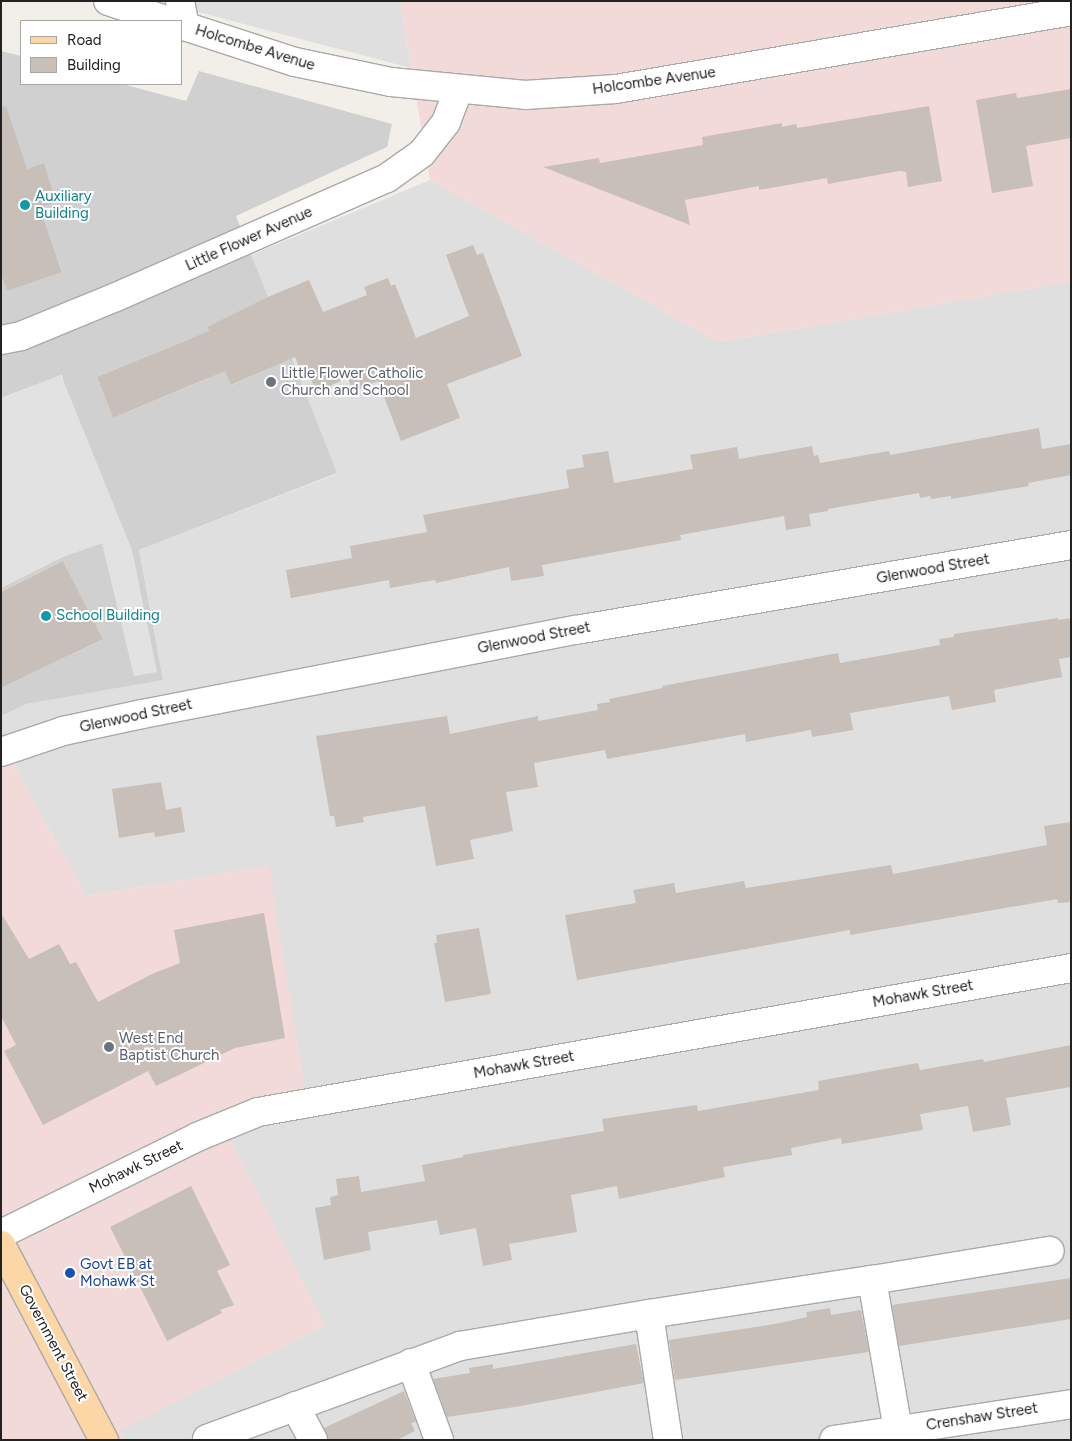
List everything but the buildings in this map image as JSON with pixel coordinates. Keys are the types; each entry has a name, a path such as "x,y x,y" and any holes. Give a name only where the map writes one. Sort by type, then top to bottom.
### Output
{"main road":[{"name":"Government Street","path":"1,1245 104,1440"}],"street":[{"name":"Holcombe Avenue","path":"109,1 179,19"},
{"name":"Holcombe Avenue","path":"182,20 295,62 391,82 525,95 616,89 1071,11"},
{"name":"Little Flower Avenue","path":"1,340 21,336 116,297 387,178 422,153 446,122 458,90"},
{"name":"Glenwood Street","path":"1,752 63,731 142,714 576,630 1071,545"},
{"name":"Mohawk Street","path":"1,1234 198,1137 258,1112 1071,968"},
{"path":"207,1439 460,1346 649,1314 1050,1251"},
{"path":"872,1280 898,1430"},
{"path":"649,1314 668,1440"},
{"path":"411,1364 439,1440"},
{"name":"Crenshaw Street","path":"834,1440 1071,1404"},
{"path":"295,1406 313,1440"}],"shaded area":[{"path":"156,1 400,1 411,68"},
{"path":"400,1 1071,1 1071,282 718,342 430,180"},
{"name":"Little Flower Catholic Church and School","path":"1,51 20,56 20,85 126,85 186,101 199,71 392,124 387,147 236,216 337,473 139,550 163,680 26,704 1,716 1,688 103,639 63,561 1,592 1,588 62,557 102,543 134,675 62,375 1,398 1,275 7,291 62,271 40,208 56,202 44,164 23,170 1,122","holes":["247,309 272,367 232,385 207,327","192,338 209,378 113,418 97,377"]},
{"path":"430,180 718,342 1071,282 1071,1440 126,1440 121,1430 325,1325 215,1111 269,866 86,896 10,758 1,738 1,716 25,704 163,680 139,550 337,474 251,255"},
{"path":"61,375 132,550 157,672 134,676 102,543 62,557 1,588 1,398"},
{"path":"10,758 86,896 269,866 306,1093 215,1111 325,1325 122,1430 126,1440 1,1440 1,763"}],"place":[{"name":"Auxiliary Building","path":"25,205"},
{"name":"Little Flower Catholic Church and School","path":"271,382"},
{"name":"School Building","path":"46,616"},
{"name":"West End Baptist Church","path":"109,1047"},
{"name":"Govt EB at Mohawk St","path":"70,1273"}]}
